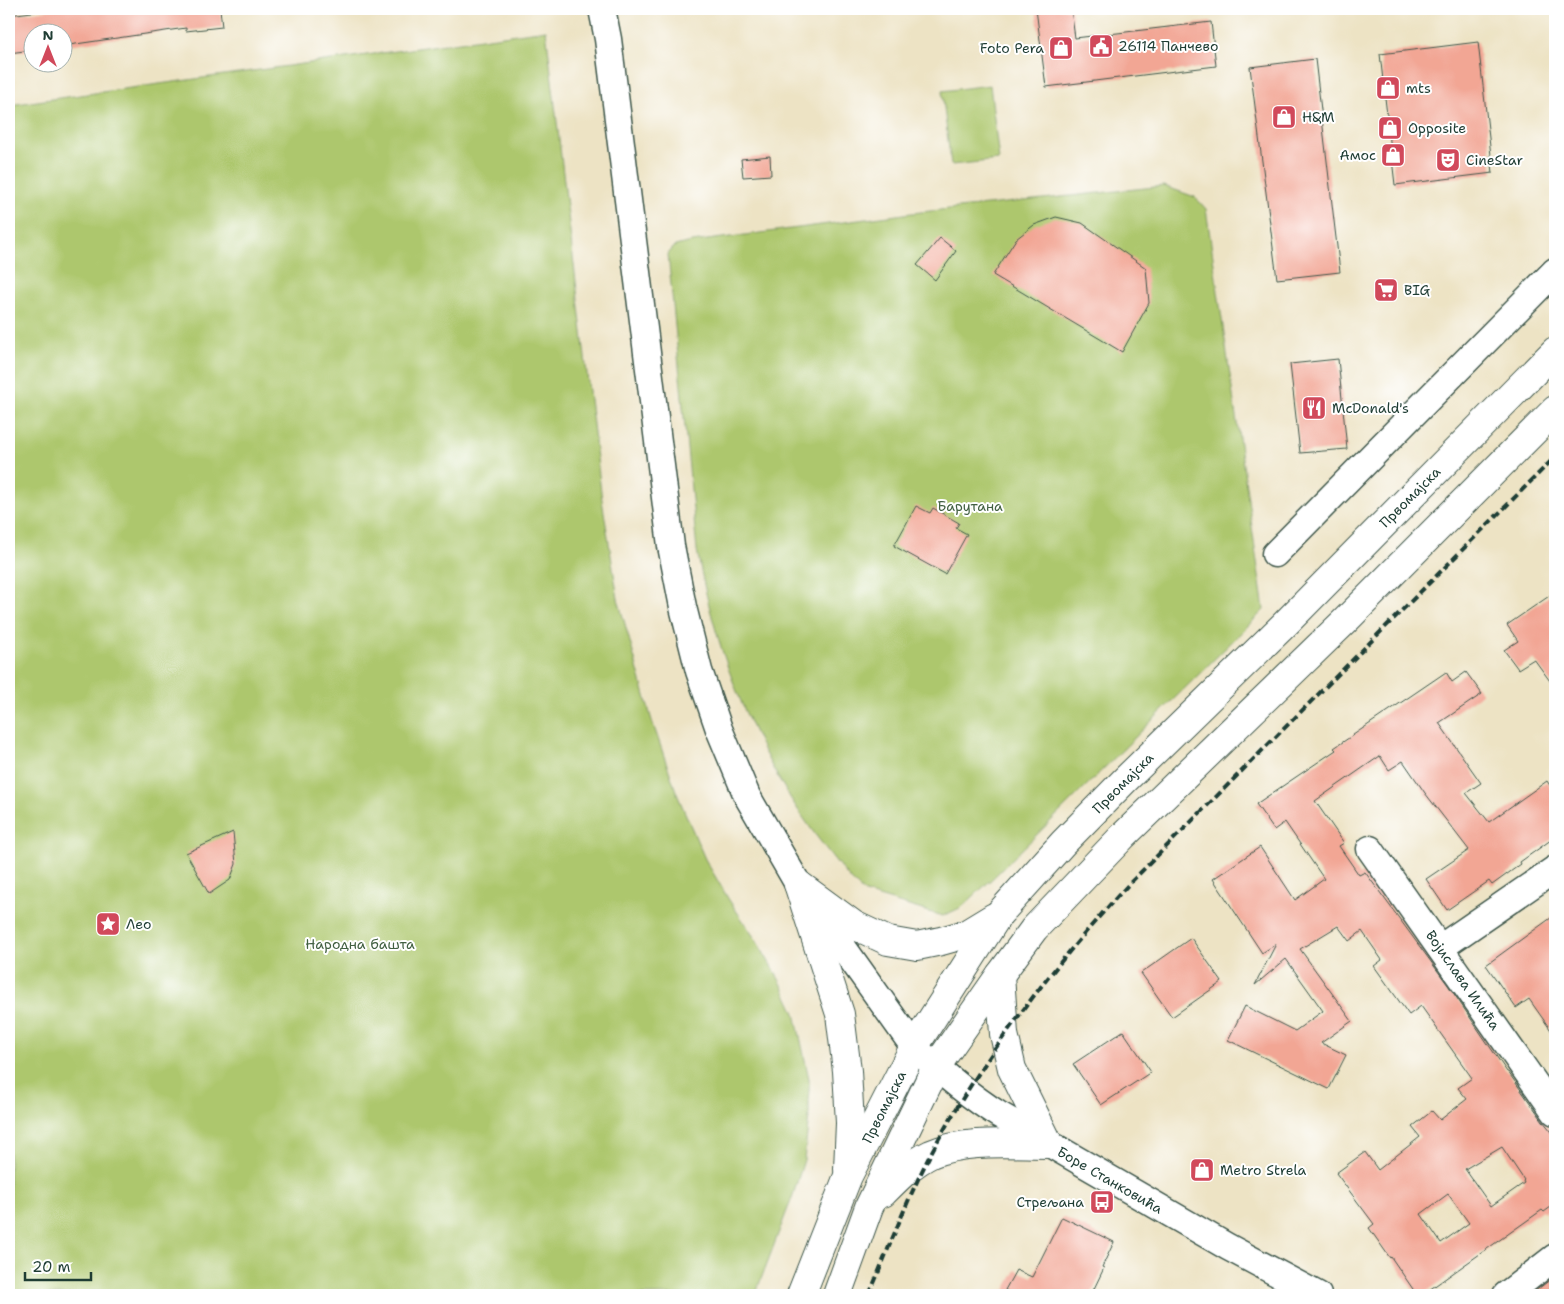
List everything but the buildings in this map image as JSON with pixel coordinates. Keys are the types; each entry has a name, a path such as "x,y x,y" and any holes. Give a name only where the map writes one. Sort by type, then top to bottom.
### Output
{"main road":[{"name":"Првомајска","path":"802,1295 848,1176 914,1047 999,914 1105,800 1284,624 1555,351"},
{"name":"Првомајска","path":"837,1295 870,1207 936,1068 1034,929 1123,836 1344,622 1555,410"},
{"path":"798,884 854,924 888,941 917,946 966,934 999,914"},
{"path":"798,884 840,1014 847,1072 850,1123 848,1176"},
{"path":"870,1207 905,1171 930,1154 967,1145 1049,1144 1012,1069 1004,1034 1000,975"}],"street":[{"name":"Боре Станковића","path":"602,9 608,40 671,546 683,607 699,671 747,796 798,884 914,1047 936,1068 991,1109 1049,1144 1228,1247 1318,1295"},
{"path":"1275,554 1555,271"},
{"name":"Војислава Илића","path":"1370,849 1555,1112"},
{"path":"1440,948 1555,870"},
{"path":"1506,1295 1555,1257"}],"green space":[{"name":"Народна башта","path":"546,30 602,500 618,599 652,721 677,794 705,859 780,981 795,1013 809,1079 809,1116 804,1160 793,1195 755,1295 9,1295 9,105"},
{"path":"990,85 999,160 951,165 942,91"},
{"name":"Барутана","path":"1164,186 1195,197 1206,209 1264,610 962,907 943,916 865,893 827,850 781,782 744,708 716,630 697,550 668,254 675,246 692,242 912,213"}],"railway":[{"path":"869,1295 914,1188 931,1153 973,1081 1046,980 1128,885 1555,457"}],"place":[{"name":"26114 Панчево","path":"1101,46"},
{"name":"Foto Pera","path":"1061,48"},
{"name":"mts","path":"1388,88"},
{"name":"H&M","path":"1284,117"},
{"name":"Opposite","path":"1390,128"},
{"name":"Амос","path":"1393,155"},
{"name":"CineStar","path":"1448,160"},
{"name":"BIG","path":"1386,290"},
{"name":"McDonald's","path":"1314,408"},
{"name":"Лео","path":"108,924"},
{"name":"Metro Strela","path":"1202,1170"},
{"name":"Стрељана","path":"1102,1202"}]}
